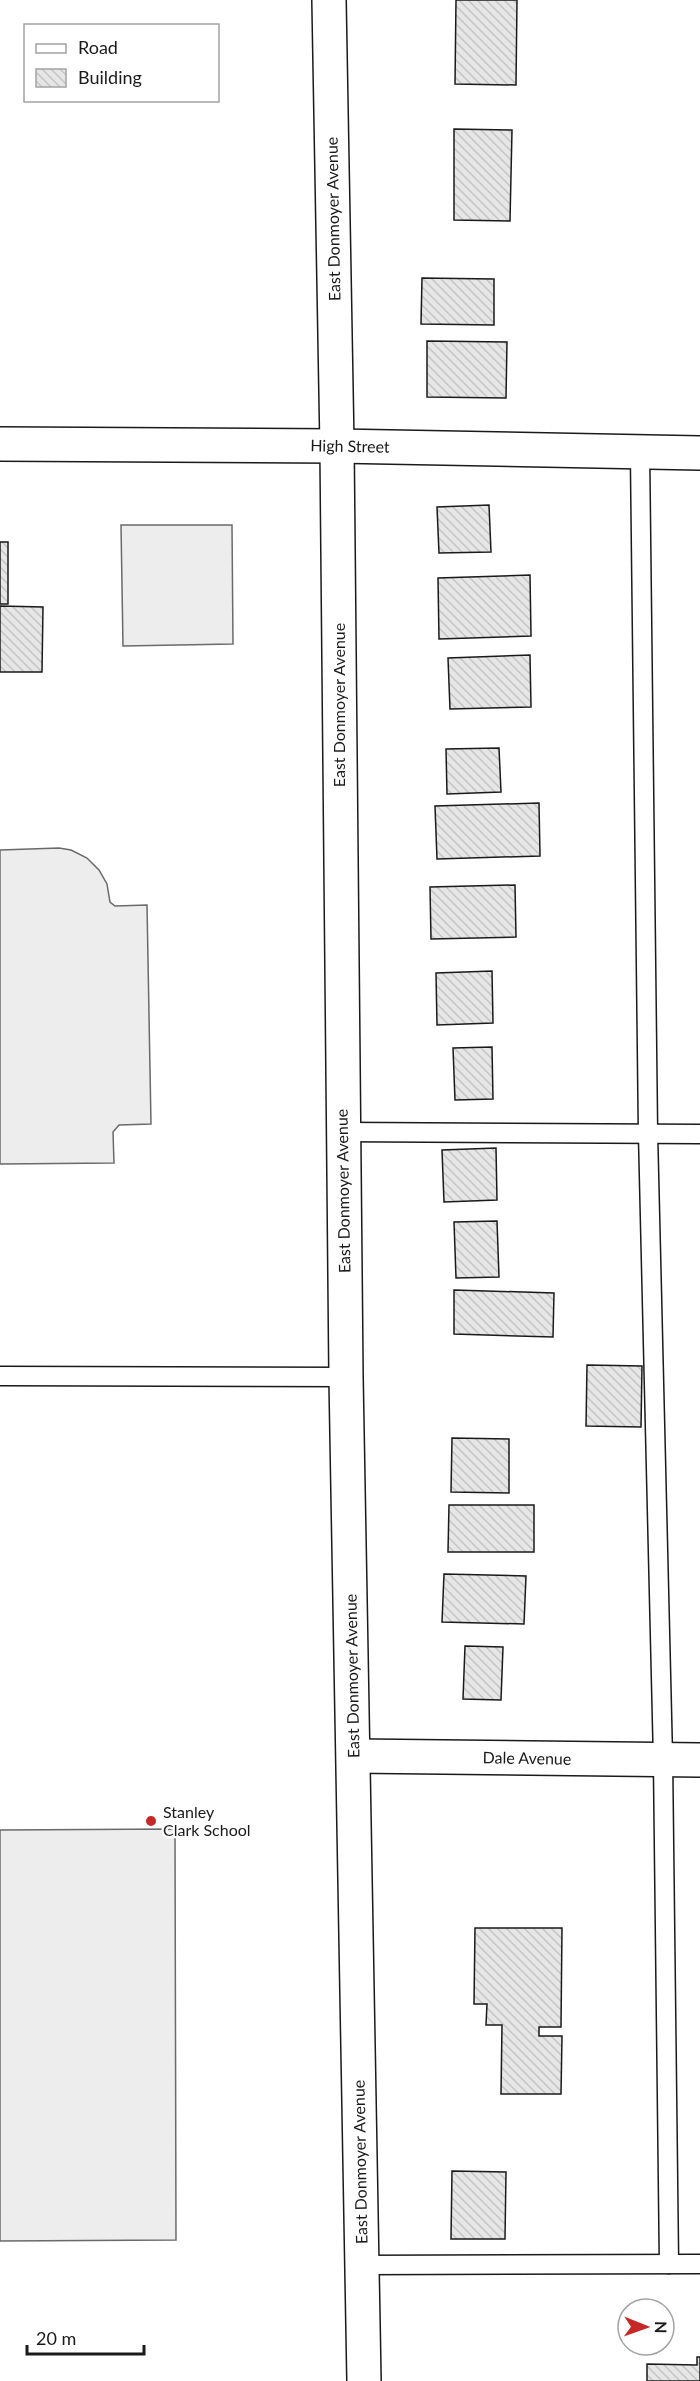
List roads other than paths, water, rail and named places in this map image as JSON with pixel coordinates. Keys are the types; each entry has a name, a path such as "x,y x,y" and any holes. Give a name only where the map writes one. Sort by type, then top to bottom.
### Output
{"street":[{"name":"East Donmoyer Avenue","path":"329,0 337,446 342,1132 364,2381"},
{"name":"High Street","path":"0,444 337,446 700,453"},
{"name":"Dale Avenue","path":"354,1756 700,1760"}],"lane":[{"path":"639,453 648,1133 663,1759 669,2264"},
{"path":"342,1132 700,1134"},
{"path":"0,1376 346,1377"},
{"path":"362,2265 700,2264"}],"place":[{"name":"Stanley Clark School","path":"151,1821"}]}
